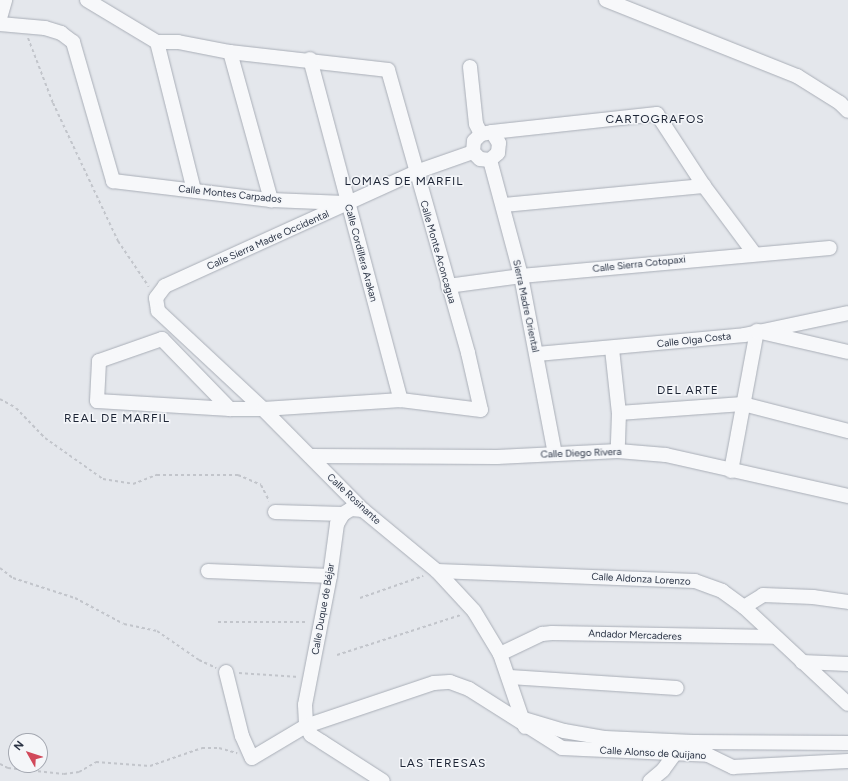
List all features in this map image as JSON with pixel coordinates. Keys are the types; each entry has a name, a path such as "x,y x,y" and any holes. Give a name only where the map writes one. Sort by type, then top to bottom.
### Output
{"street":[{"path":"0,18 5,0"},
{"path":"87,0 157,42 178,42 230,52 310,59"},
{"path":"606,0 797,76 840,103 848,111"},
{"path":"0,24 24,28"},
{"name":"Calle Montes Carpados","path":"24,28 45,28 62,33 73,42 113,181 271,200 347,203"},
{"path":"157,42 194,190"},
{"path":"230,52 271,200"},
{"name":"Calle Monte Aconcagua","path":"310,59 388,70 468,354 481,410 401,400"},
{"name":"Calle Cordillera Arakan","path":"310,59 347,203 401,400"},
{"path":"470,67 476,124 487,133 499,143 498,153 490,160 480,159 473,152 474,141 487,133 657,114 704,186 754,253"},
{"name":"Calle Sierra Madre Occidental","path":"156,298 165,286 416,172 473,152"},
{"name":"Sierra Madre Oriental","path":"490,160 503,205 520,276 537,354 555,454"},
{"path":"503,205 704,186"},
{"name":"Calle Sierra Cotopaxi","path":"448,286 520,276 754,253 830,248"},
{"name":"Calle Rosinante","path":"156,298 158,311 263,409 363,510 437,571 474,611 500,654 510,677 520,721"},
{"name":"Calle Olga Costa","path":"537,354 612,349 744,335 757,331 848,313"},
{"path":"732,471 757,331 848,352"},
{"path":"230,408 162,339 99,360 97,401 230,408 263,409 401,400"},
{"path":"612,349 619,413 618,451"},
{"path":"619,413 743,404 848,431"},
{"name":"Calle Diego Rivera","path":"310,456 497,457 618,451 666,455 848,496"},
{"path":"275,512 343,514 352,509 363,510"},
{"name":"Calle Duque de Béjar","path":"306,726 304,704 330,576 337,524 343,514"},
{"path":"208,571 330,576"},
{"name":"Calle Aldonza Lorenzo","path":"437,571 695,581 722,591 744,607 774,637 848,704"},
{"path":"744,607 763,595 813,597 848,602"},
{"name":"Andador Mercaderes","path":"500,654 542,634 552,633 774,637"},
{"path":"802,662 848,664"},
{"path":"226,672 242,736 252,758"},
{"path":"510,677 677,688"},
{"name":"Calle Alonso de Quijano","path":"252,758 306,726 434,682 450,682 469,689 562,748 674,755 693,748 733,767 848,762"},
{"name":"Calle Alonso de Quijano","path":"520,721 605,738 693,748 848,743"},
{"path":"306,726 311,735 374,779"},
{"path":"650,781 664,770 674,755"}],"path":[{"path":"24,28 53,103 118,242 156,298"},
{"path":"0,399 16,408 45,438 103,479 132,484 157,475 238,475 261,485 275,512"},
{"path":"0,568 13,578 76,598 124,624 157,631 199,660 226,672 310,678"},
{"path":"360,598 437,571"},
{"path":"337,655 474,611"},
{"path":"218,622 320,622"},
{"path":"0,764 8,768 64,774 79,772 96,762 150,766 202,748 219,748 252,758"}],"district":[{"name":"CARTOGRAFOS","path":"655,120"},
{"name":"LOMAS DE MARFIL","path":"404,182"},
{"name":"DEL ARTE","path":"688,391"},
{"name":"REAL DE MARFIL","path":"117,419"},
{"name":"LAS TERESAS","path":"443,764"}]}
